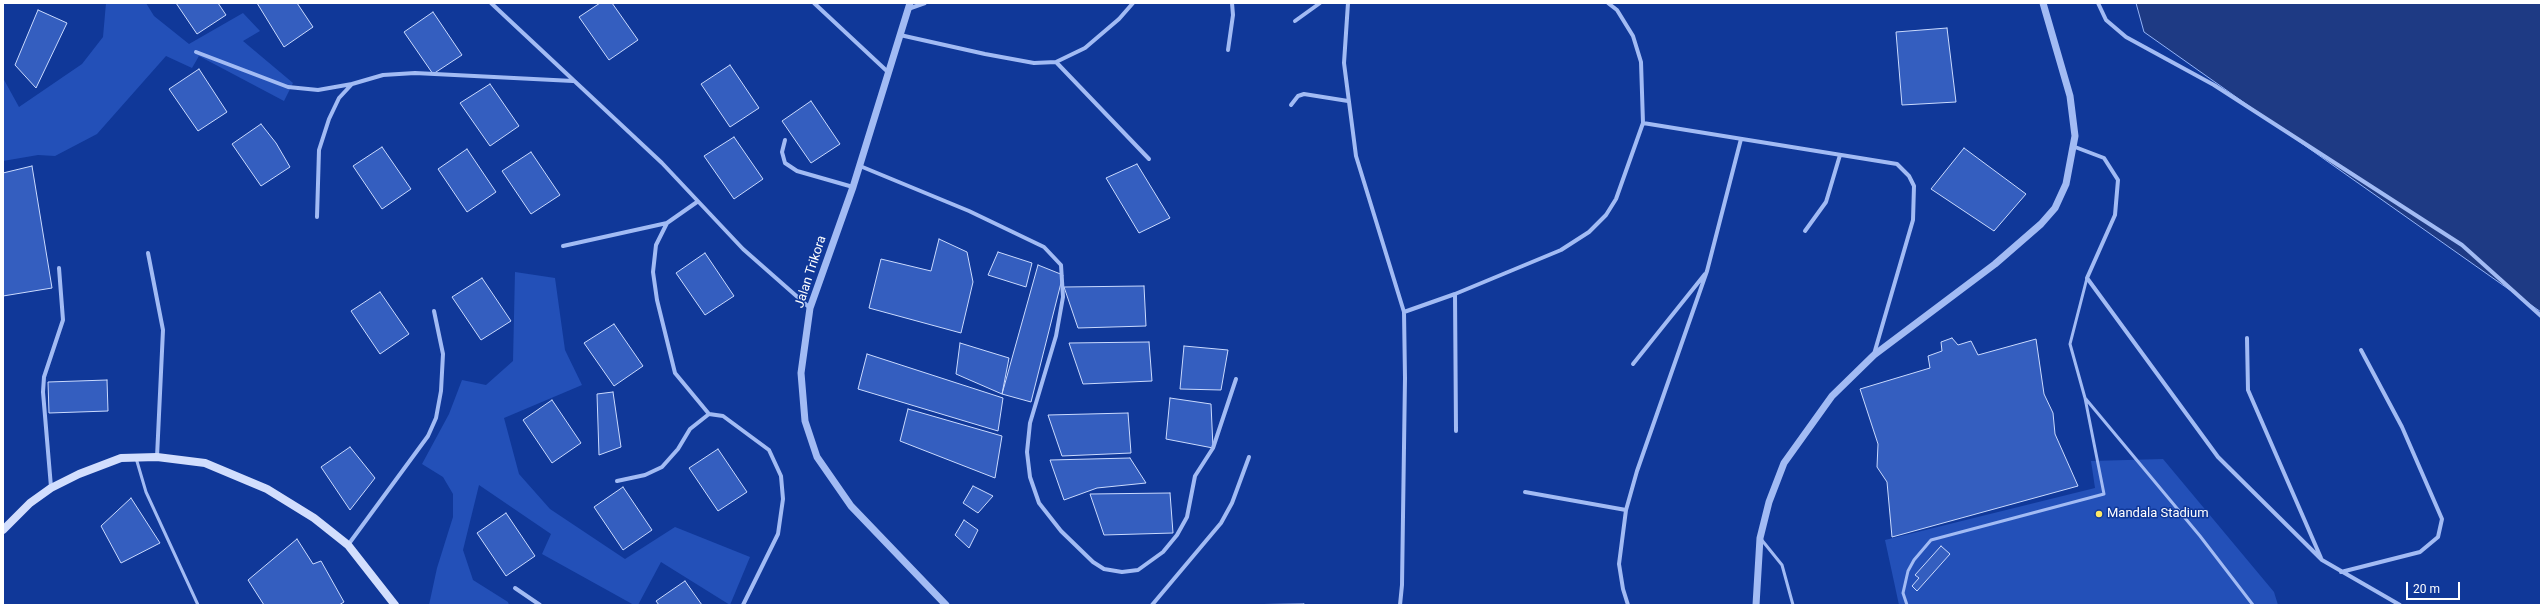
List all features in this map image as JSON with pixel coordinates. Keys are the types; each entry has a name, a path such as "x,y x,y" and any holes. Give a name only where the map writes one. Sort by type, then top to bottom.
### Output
{"main road":[{"path":"3,530 30,503 51,488 79,474 121,458 158,457 205,463 267,489 314,518 348,545 396,605"}],"street":[{"path":"491,3 662,163 697,202 743,249 810,308"},
{"path":"814,3 889,73"},
{"path":"909,6 925,3"},
{"path":"900,35 985,54 1034,62 1056,62 1085,48 1118,19 1133,3"},
{"path":"1228,50 1233,15 1232,3"},
{"path":"1295,21 1320,3"},
{"path":"1348,3 1344,63 1356,156 1404,312 1405,378 1402,585 1400,605"},
{"path":"1404,312 1455,294 1561,250 1589,232 1606,215 1616,199 1642,123 1641,62 1633,36 1617,10 1608,3"},
{"path":"1756,605 1760,538 1769,502 1784,462 1832,396 1874,355 1995,264 2041,224 2055,208 2066,184 2075,136 2070,96 2044,3"},
{"path":"2098,3 2106,20 2126,36 2214,85 2462,245 2541,316"},
{"name":"Jalan Trikora","path":"909,6 860,166 810,308 801,374 805,421 816,457 851,506 946,605"},
{"path":"196,52 288,87 318,90 352,84 383,75 415,74 573,81"},
{"path":"1056,62 1149,159"},
{"path":"317,217 319,150 329,119 339,98 352,84"},
{"path":"1290,105 1298,96 1304,94 1348,101"},
{"path":"1642,123 1898,164 1909,176 1914,186 1913,220 1874,355"},
{"path":"1628,605 1623,589 1619,564 1626,510 1637,470 1707,271 1741,139"},
{"path":"785,140 782,152 785,163 797,170 853,187"},
{"path":"2074,147 2104,158 2118,180 2115,215 2087,278 2218,458 2322,560 2340,572 2400,605"},
{"path":"1805,232 1826,202 1840,154"},
{"path":"860,166 970,211 1044,247 1060,265 1063,297 1056,336 1030,423 1028,452 1030,477 1039,503 1060,531 1093,562 1104,569 1122,572 1138,570 1163,552 1177,535 1187,517 1195,476 1213,448 1236,378"},
{"path":"563,246 667,223 697,202"},
{"path":"667,223 656,245 653,272 662,324 675,373 708,414 723,416 769,450 781,476 783,499 778,534 743,605"},
{"path":"148,253 163,330 158,457"},
{"path":"51,488 43,392 44,377 63,320 59,268"},
{"path":"1633,364 1707,271"},
{"path":"1455,294 1456,431"},
{"path":"348,545 428,436 436,418 441,391 443,354 434,311"},
{"path":"2247,338 2248,390 2322,560"},
{"path":"2340,572 2420,552 2438,537 2442,519 2402,427 2361,350"},
{"path":"617,481 645,475 662,467 678,449 690,429 708,414"},
{"path":"1152,605 1221,523 1232,503 1249,457"},
{"path":"1525,492 1626,510"},
{"path":"515,588 540,605"}],"lane":[{"path":"1907,605 1903,593 1908,571 1918,554 1931,540 2104,494 2085,398 2070,344 2087,278"},
{"path":"2085,398 2200,536 2253,605"},
{"path":"136,458 146,492 198,605"},
{"path":"1760,538 1782,565 1793,605"}],"shaded area":[{"path":"106,3 146,3 154,16 189,44 243,13 260,31 243,41 293,83 284,101 199,56 192,68 166,56 97,134 55,156 38,155 3,161 3,78 19,107 82,64 103,37"},
{"path":"2136,3 2541,3 2541,312 2144,32"},
{"path":"515,272 555,278 565,350 582,385 504,418 519,474 550,509 625,559 675,527 750,557 730,605 661,562 638,605 634,605 542,554 551,534 479,485 463,550 473,580 508,602 509,605 429,605 437,568 453,517 453,494 443,477 422,464 449,414 462,380 486,385 513,361"},
{"name":"Mandala Stadium","path":"2163,459 2274,592 2278,605 1899,605 1885,540 2095,488 2091,461"}],"building":[{"path":"176,3 218,3 226,15 197,34"},
{"path":"257,3 297,3 313,27 284,47"},
{"path":"600,3 612,3 638,40 609,60 579,17"},
{"path":"38,10 67,23 36,88 15,65"},
{"path":"433,12 462,55 433,74 404,32"},
{"path":"1947,28 1956,102 1902,105 1896,32"},
{"path":"730,65 759,108 730,127 701,84"},
{"path":"199,69 227,112 198,131 169,89"},
{"path":"490,84 519,126 490,146 460,103"},
{"path":"811,101 840,144 811,163 782,121"},
{"path":"261,124 276,143 290,167 261,186 232,144"},
{"path":"734,137 763,179 734,199 704,156"},
{"path":"382,147 411,189 382,209 353,166"},
{"path":"1964,148 2026,194 1994,231 1931,189"},
{"path":"467,149 496,192 467,212 438,169"},
{"path":"531,152 560,195 531,214 502,171"},
{"path":"1137,164 1170,218 1139,233 1106,178"},
{"path":"32,166 52,288 3,296 3,173"},
{"path":"939,239 967,252 973,282 961,333 869,308 881,259 931,271"},
{"path":"998,252 1032,263 1026,287 988,275"},
{"path":"705,253 734,296 705,315 676,273"},
{"path":"1038,265 1063,275 1031,402 1002,394"},
{"path":"482,278 511,321 481,340 452,297"},
{"path":"1144,286 1146,326 1078,328 1064,287"},
{"path":"380,292 409,334 380,354 351,311"},
{"path":"614,324 643,366 614,386 584,343"},
{"path":"1952,338 1958,345 1971,341 1978,355 2036,339 2044,394 2053,413 2055,434 2078,486 1892,537 1887,482 1877,467 1878,444 1860,389 1930,368 1928,356 1942,351 1941,342"},
{"path":"1149,342 1152,381 1083,384 1069,343"},
{"path":"960,343 1009,358 1002,394 956,374"},
{"path":"1184,346 1228,350 1221,390 1180,389"},
{"path":"867,354 1003,398 998,431 858,389"},
{"path":"107,380 108,411 49,413 48,382"},
{"path":"613,392 621,447 599,455 597,394"},
{"path":"1170,398 1211,404 1213,448 1166,439"},
{"path":"552,400 581,443 552,463 523,420"},
{"path":"908,409 1002,436 995,478 900,441"},
{"path":"1128,413 1131,453 1062,456 1048,415"},
{"path":"350,447 375,478 350,510 321,467"},
{"path":"718,449 747,492 718,511 689,468"},
{"path":"1130,458 1146,483 1097,488 1064,500 1050,460"},
{"path":"973,486 993,496 978,513 963,503"},
{"path":"623,487 652,530 623,550 594,507"},
{"path":"1170,493 1173,533 1104,535 1090,494"},
{"path":"131,498 160,543 121,563 101,526"},
{"path":"506,513 535,556 506,576 477,533"},
{"path":"964,520 978,530 969,548 955,535"},
{"path":"297,539 313,564 321,561 344,602 339,605 264,605 248,580"},
{"path":"1941,546 1950,554 1917,591 1912,586 1919,578 1915,575"},
{"path":"685,581 702,605 659,605 656,601"},
{"path":"1304,604 1305,605 1224,605"}],"place":[{"name":"Mandala Stadium","path":"2099,514"}]}
